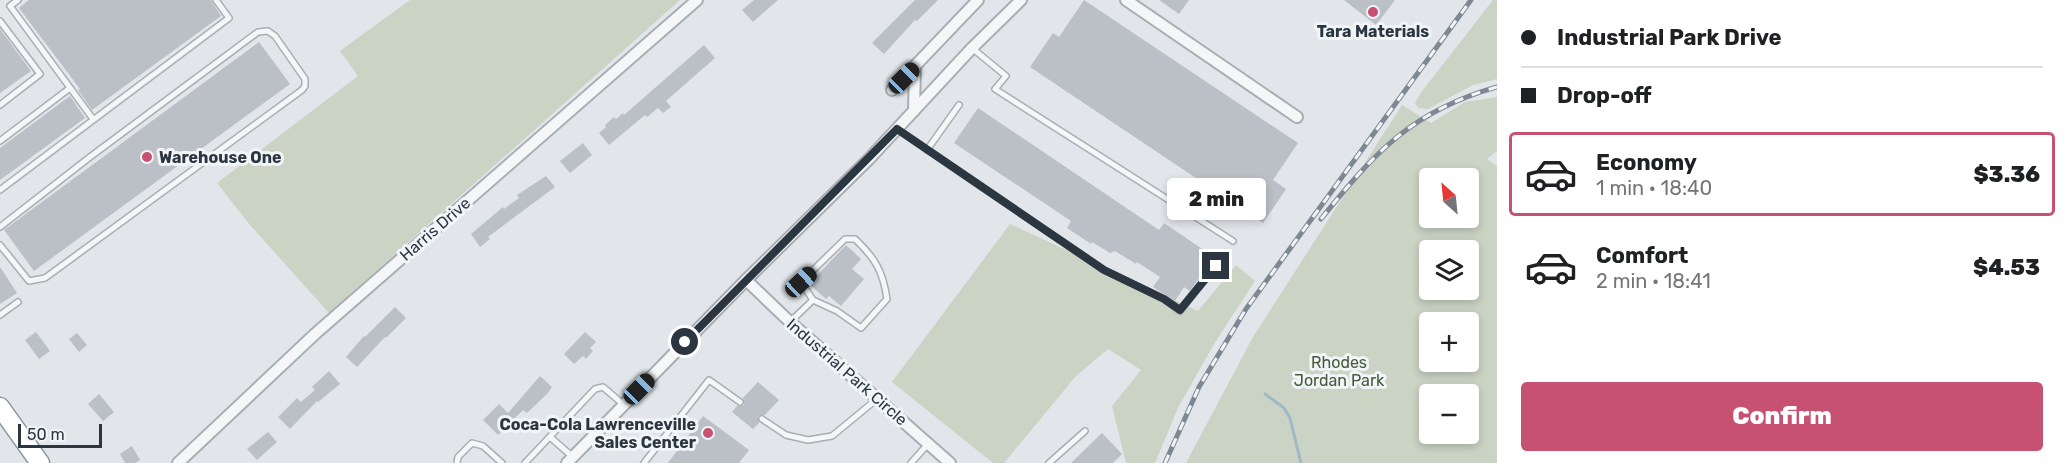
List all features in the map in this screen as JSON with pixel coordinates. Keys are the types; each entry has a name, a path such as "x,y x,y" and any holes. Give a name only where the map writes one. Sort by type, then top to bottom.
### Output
{"highway":[{"path":"0,407 40,463"}],"street":[{"name":"Harris Drive","path":"178,463 315,334 697,0"},
{"path":"892,90 978,0"},
{"path":"570,460 746,280 870,159 972,48 1021,0"},
{"path":"1126,0 1297,117"},
{"path":"914,111 915,66"},
{"name":"Industrial Park Circle","path":"746,280 790,322 879,398 950,463"}],"lane":[{"path":"18,0 10,6 93,119"},
{"path":"0,190 229,18 216,0"},
{"path":"0,21 39,74 0,105"},
{"path":"0,227 258,32 268,31 275,36 305,80 306,86 302,90 45,278 29,281 0,245"},
{"path":"972,48 1006,76 995,89 1233,241"},
{"path":"0,141 70,88"},
{"path":"927,150 959,105"},
{"path":"897,129 1104,270 1164,299 1180,310 1216,266"},
{"path":"845,239 855,239 869,252 878,267 884,281 887,299 861,328 837,311 813,300 801,282 845,239"},
{"path":"790,322 813,300"},
{"path":"0,315 18,302"},
{"path":"644,463 709,380 740,402"},
{"path":"525,463 595,389 603,387 624,405"},
{"path":"762,419 786,435 808,440 832,436 879,398"},
{"path":"1049,463 1085,431"},
{"path":"550,437 570,460"},
{"path":"457,463 458,457 472,443 483,446 502,463"},
{"path":"911,463 928,444"}],"green space":[{"path":"410,0 680,0 329,313 250,225 217,183 358,76 340,51"},
{"path":"1493,0 1497,0 1497,79 1473,85 1428,109 1418,108 1415,103 1423,90"},
{"name":"Rhodes Jordan Park","path":"1497,97 1497,151 1487,159 1497,166 1497,463 1186,463 1253,337 1402,105 1431,123 1465,102"},
{"path":"1010,224 1198,311 1236,265 1255,281 1214,344 1178,408 1155,463 1126,463 1112,406 1141,370 1108,349 1076,376 1004,463 993,463 892,382"}],"building":[{"path":"29,0 211,0 221,16 92,110 78,90 80,89 19,8"},
{"path":"754,0 778,0 753,22 742,10"},
{"path":"915,0 938,0 917,21 915,20 884,54 872,43"},
{"path":"1084,0 1298,143 1273,180 1286,189 1263,223 1030,67 1053,33 1059,37"},
{"path":"1159,0 1189,0 1179,14"},
{"name":"Tara Materials","path":"1344,0 1395,0 1376,25"},
{"path":"0,29 31,71 0,93"},
{"name":"Warehouse One","path":"259,42 290,84 34,271 4,230"},
{"path":"704,45 715,58 666,101 671,107 663,113 658,108 647,117 645,115 609,145 599,133 606,127 605,125 614,117 616,119 623,113 624,115"},
{"path":"70,96 85,118 0,180 0,148"},
{"path":"978,108 1159,230 1164,223 1214,257 1190,291 1184,287 1175,301 1159,291 1153,287 1160,277 1115,251 1110,253 1092,242 1091,244 1067,228 1071,221 954,143"},
{"path":"583,143 592,155 570,173 560,161"},
{"path":"546,176 555,187 488,237 490,239 480,247 471,234 503,207 504,209 519,198 517,195"},
{"path":"846,245 861,259 852,269 864,279 841,306 829,296 826,299 809,284"},
{"path":"0,267 17,293 0,304"},
{"path":"395,307 406,318 357,367 346,357 364,336"},
{"path":"36,332 50,351 39,359 25,340"},
{"path":"585,332 596,342 590,348 593,351 586,359 583,356 574,364 564,354"},
{"path":"77,333 87,345 79,352 69,339"},
{"path":"329,371 340,384 317,401 290,429 278,417 297,398 301,402 315,390 312,387"},
{"path":"540,376 552,387 548,393 527,413 523,410 498,435 483,420 499,404 508,413"},
{"path":"758,382 779,400 765,415 758,416 759,423 753,429 732,412 737,406 744,405 743,398"},
{"path":"99,394 114,412 103,421 88,404"},
{"name":"Coca-Cola Lawrenceville Sales Center","path":"703,416 749,450 739,463 668,463"},
{"path":"268,432 277,442 257,460 247,449"},
{"path":"1102,433 1122,454 1113,463 1071,463"},
{"path":"132,446 140,460 135,463 125,463 120,454"}],"waterway":[{"path":"1265,394 1284,408 1290,418 1301,463"}],"railway":[{"path":"1165,463 1199,387 1246,309 1471,0"},
{"path":"1321,219 1359,173 1397,137 1441,108 1497,87"}],"place":[{"name":"Tara Materials","path":"1373,12"},
{"name":"Warehouse One","path":"147,157"},
{"name":"Coca-Cola Lawrenceville Sales Center","path":"708,433"}],"route":[{"path":"685,342 870,159 897,129 1104,270 1164,299 1180,310 1216,266"}]}
